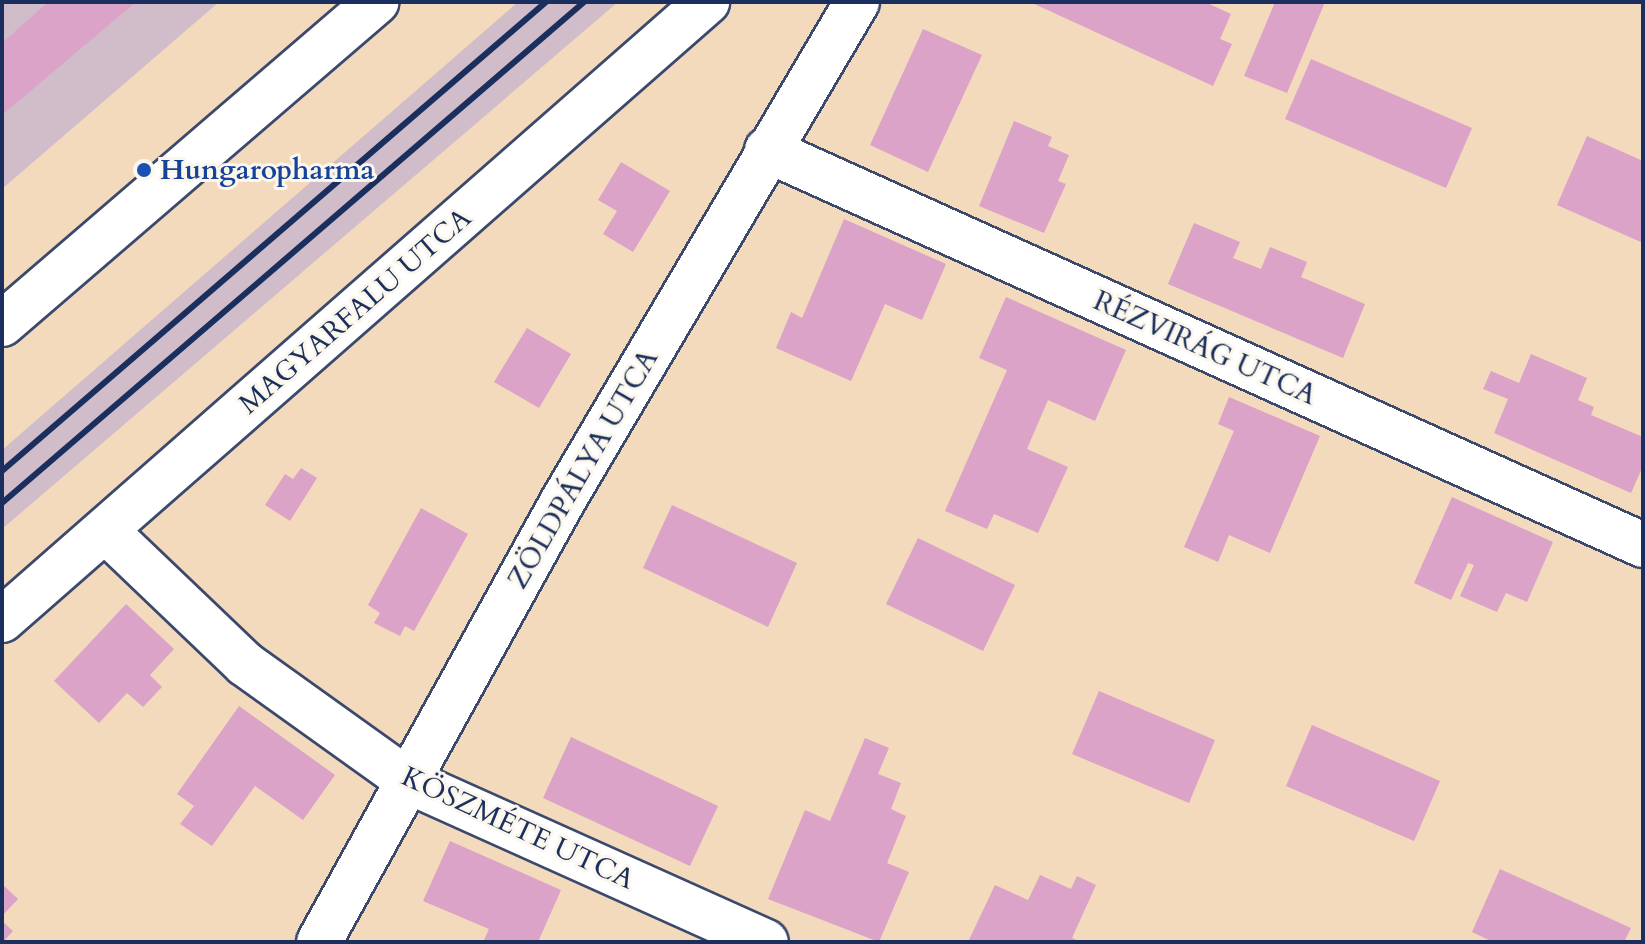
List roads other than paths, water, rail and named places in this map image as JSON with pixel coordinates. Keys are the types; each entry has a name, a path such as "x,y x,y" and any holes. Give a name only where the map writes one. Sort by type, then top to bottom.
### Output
{"street":[{"path":"2,324 377,2"},
{"name":"MAGYARFALU UTCA","path":"2,620 707,2"},
{"name":"ZÖLDPÁLYA UTCA","path":"319,942 564,499 857,2"},
{"name":"RÉZVIRÁG UTCA","path":"767,150 1643,545"},
{"name":"KÖSZMÉTE UTCA","path":"106,531 245,664 410,782 766,942"}],"railway":[{"path":"2,471 546,2"},
{"path":"2,503 584,2"}],"place":[{"name":"Hungaropharma","path":"144,170"}]}
